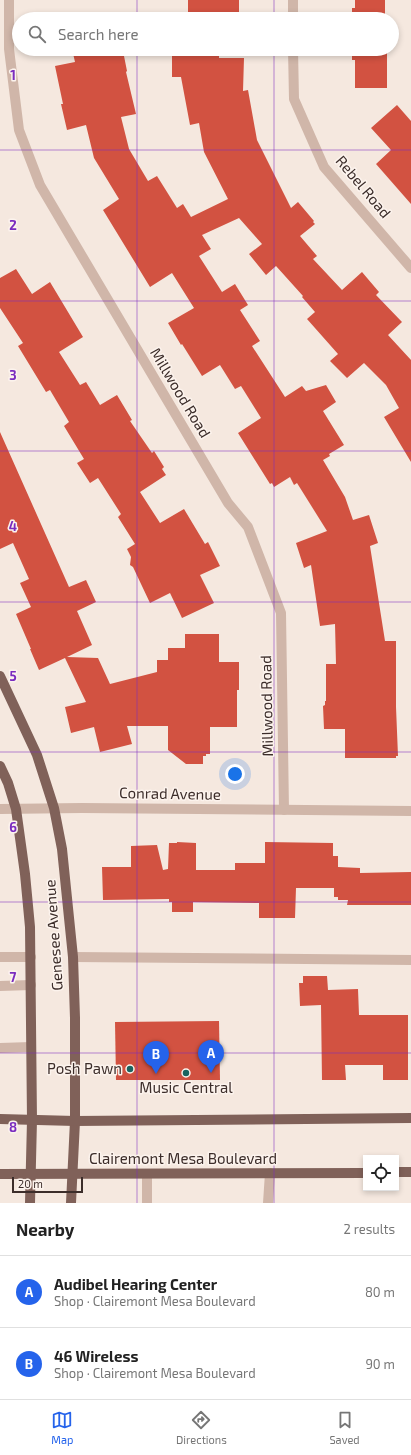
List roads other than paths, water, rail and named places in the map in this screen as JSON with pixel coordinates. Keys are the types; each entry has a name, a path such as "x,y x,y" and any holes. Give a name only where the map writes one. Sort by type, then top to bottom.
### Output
{"main road":[{"name":"Genesee Avenue","path":"0,676 37,755 54,808 62,849 73,957 75,1018 75,1121 71,1203"},
{"name":"Genesee Avenue","path":"0,766 8,783 16,809 30,927 32,1120 30,1203"},
{"path":"0,1119 75,1121 411,1118"},
{"path":"399,1172 411,1172"},
{"name":"Clairemont Mesa Boulevard","path":"0,1174 363,1173"}],"street":[{"name":"Millwood Road","path":"9,0 9,49 19,130 40,186 228,503 248,527 281,613 284,810"},
{"path":"293,0 293,12"},
{"name":"Rebel Road","path":"293,56 294,100 324,167 411,268"},
{"name":"Conrad Avenue","path":"0,809 54,808 411,811"},
{"path":"0,957 31,957"},
{"path":"73,957 411,960"},
{"path":"0,986 31,985"},
{"path":"0,1048 31,1047"},
{"path":"268,1203 270,1173"},
{"path":"147,1174 147,1203"}],"place":[{"name":"Posh Pawn","path":"130,1069"},
{"name":"Music Central","path":"186,1073"},
{"name":"Audibel Hearing Center","path":"211,1073"},
{"name":"46 Wireless","path":"156,1074"}]}
